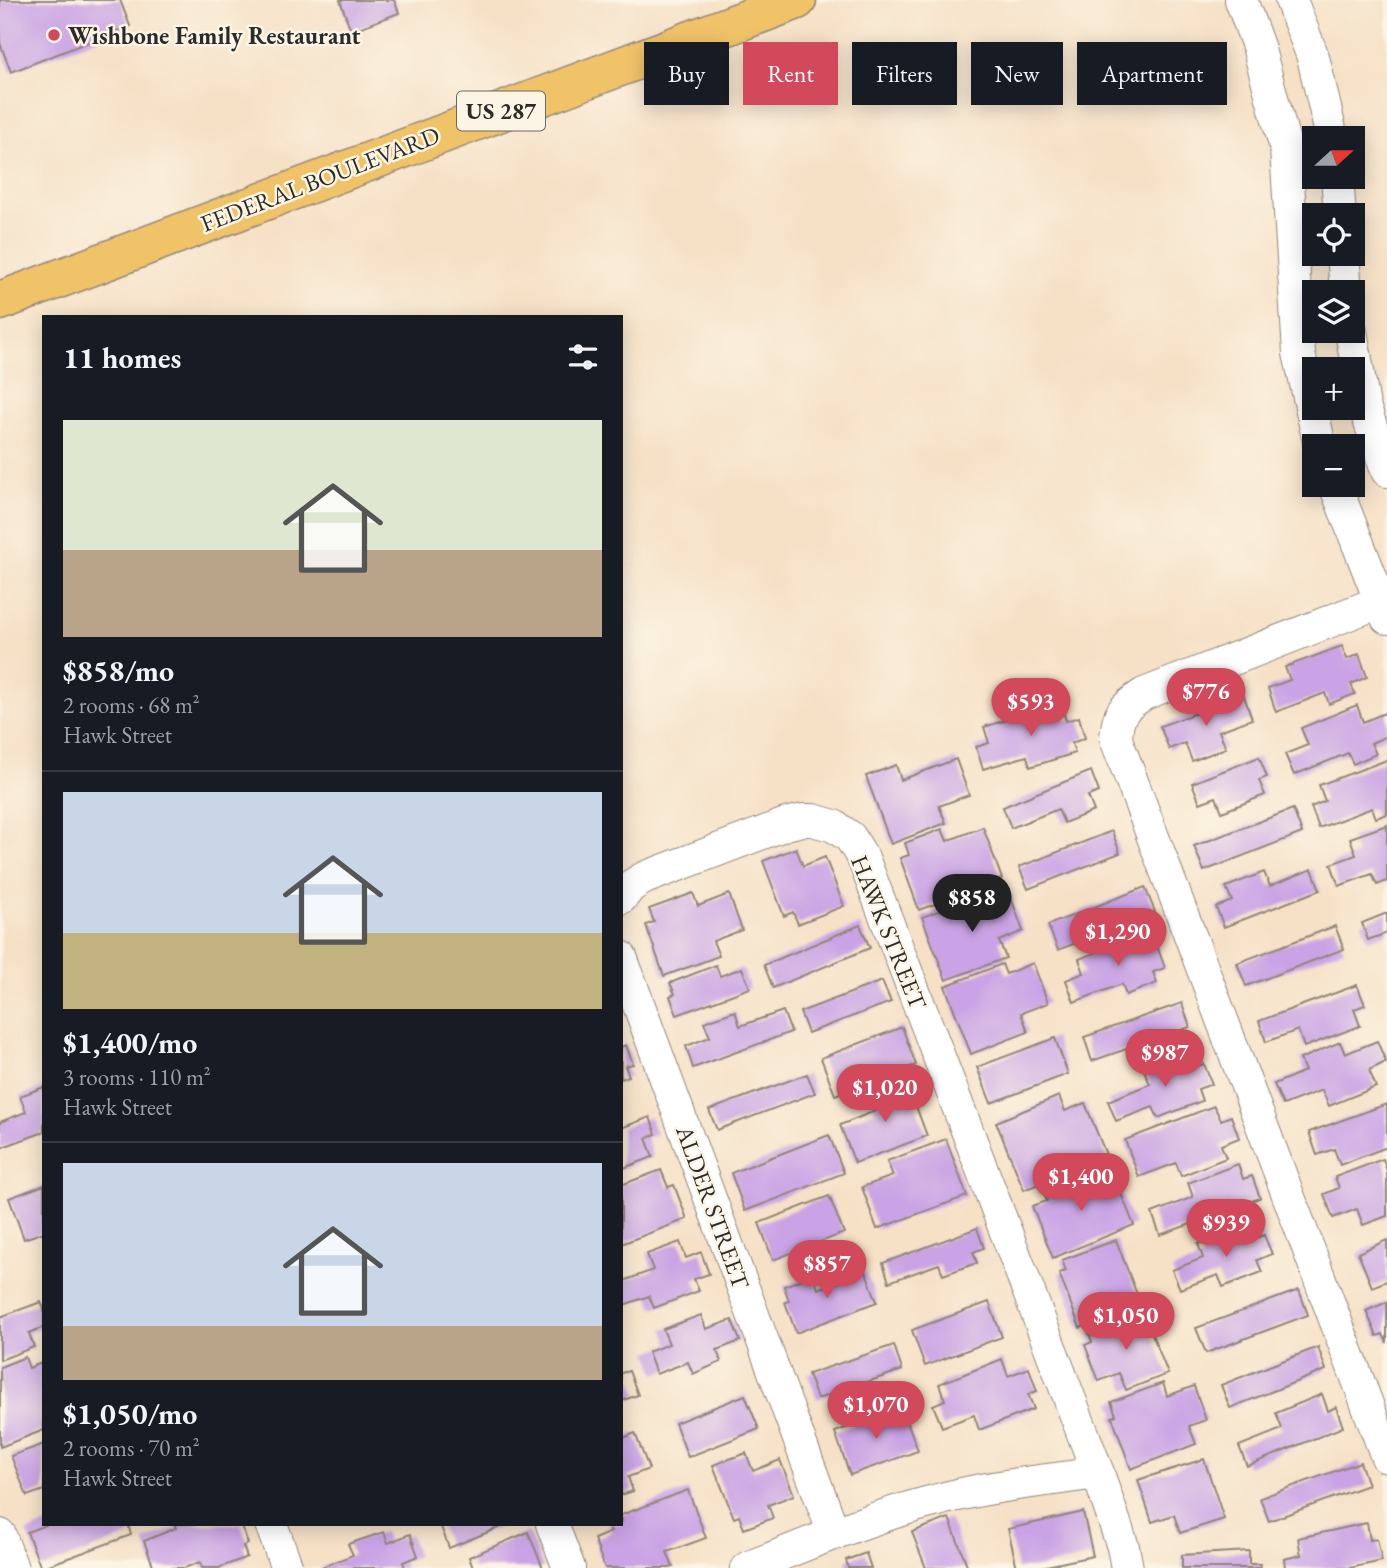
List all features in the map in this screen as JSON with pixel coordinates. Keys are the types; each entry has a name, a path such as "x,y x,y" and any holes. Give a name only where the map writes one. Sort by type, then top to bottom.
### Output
{"main road":[{"name":"FEDERAL BOULEVARD","path":"0,301 797,0"}],"street":[{"path":"1241,0 1258,46 1302,220 1299,354 1317,434"},
{"path":"1291,0 1312,57 1329,126"},
{"path":"1353,343 1364,405 1387,471"},
{"path":"1340,497 1385,606 1144,694 1127,704 1116,722 1116,739 1387,1458"},
{"name":"HAWK STREET","path":"623,896 631,886 645,878 803,820 834,826 850,837 863,858 1098,1473 1123,1547 1127,1568"},
{"name":"ALDER STREET","path":"623,962 834,1534"},
{"path":"747,1568 834,1534 931,1501 967,1492 1098,1473"},
{"path":"272,1526 287,1568"},
{"path":"553,1526 569,1568"},
{"path":"0,1535 12,1568"}],"building":[{"name":"Wishbone Family Restaurant","path":"0,0 120,0 130,26 11,72 0,43"},
{"path":"340,0 394,0 399,13 351,31"},
{"path":"1342,646 1347,659 1359,654 1367,677 1351,684 1355,694 1329,704 1325,693 1276,712 1268,688 1290,680 1285,667"},
{"path":"1244,696 1252,719 1219,731 1226,748 1192,761 1185,743 1169,749 1160,726"},
{"path":"1061,703 1066,721 1079,717 1085,738 1072,743 1075,753 1030,767 1027,756 983,769 976,747 989,743 984,727"},
{"path":"1357,705 1363,722 1387,712 1387,736 1371,743 1376,754 1353,764 1348,753 1294,775 1285,754 1308,745 1301,728"},
{"path":"1259,757 1267,777 1259,780 1265,795 1222,812 1216,797 1200,803 1192,783"},
{"path":"956,759 969,795 939,806 946,823 891,844 866,776 896,765 901,780"},
{"path":"1387,760 1387,814 1376,818 1372,808 1319,828 1311,807 1325,801 1319,785"},
{"path":"1091,771 1099,792 1088,796 1094,811 1064,823 1058,809 1011,828 1003,807"},
{"path":"1293,809 1302,833 1204,871 1194,846"},
{"path":"1387,825 1387,881 1377,885 1372,874 1339,886 1331,864 1356,855 1350,838"},
{"path":"983,827 1002,879 919,910 900,858 909,855 905,843 942,829 947,841"},
{"path":"1112,831 1120,853 1028,889 1019,867"},
{"path":"796,848 803,866 825,857 844,906 798,924 793,912 784,916 763,861"},
{"path":"1312,869 1320,890 1224,927 1216,907 1232,901 1226,887 1264,872 1270,886"},
{"path":"1145,887 1155,912 1058,950 1048,925"},
{"path":"693,893 698,906 729,894 742,930 713,941 719,956 664,976 646,925 654,922 649,909"},
{"path":"982,895 985,904 1010,895 1023,931 999,941 1006,958 946,980 922,917"},
{"path":"1387,913 1387,933 1368,940 1362,923"},
{"path":"860,925 870,948 773,988 764,965"},
{"path":"1335,926 1344,949 1246,986 1237,963"},
{"path":"1148,932 1154,947 1157,946 1165,968 1153,972 1157,983 1126,995 1122,984 1074,1002 1066,980 1084,973 1079,959"},
{"path":"1033,963 1048,1003 1021,1013 1028,1032 971,1054 945,986 1002,964 1006,974"},
{"path":"716,965 720,976 742,968 750,988 677,1015 670,996 675,994 670,983"},
{"path":"882,981 891,1002 808,1033 800,1012"},
{"path":"1357,985 1365,1005 1354,1009 1360,1026 1304,1047 1298,1030 1266,1042 1259,1021"},
{"path":"1182,1003 1190,1027 1092,1061 1084,1037"},
{"path":"735,1011 740,1026 783,1011 791,1032 693,1068 686,1046 710,1037 704,1022"},
{"path":"902,1027 916,1065 835,1095 821,1058"},
{"path":"1055,1038 1068,1074 991,1103 977,1067"},
{"path":"1377,1041 1386,1062 1369,1070 1376,1087 1329,1106 1322,1090 1283,1105 1274,1084 1305,1071 1300,1059 1340,1042 1345,1054"},
{"path":"626,1045 633,1064 625,1066 629,1076 623,1078 623,1046"},
{"path":"1188,1051 1194,1067 1204,1064 1212,1084 1198,1089 1202,1101 1158,1118 1153,1107 1116,1121 1108,1101 1150,1084 1143,1068"},
{"path":"807,1074 815,1093 717,1130 709,1110"},
{"path":"907,1082 927,1136 855,1163 840,1125 875,1111 869,1096"},
{"path":"42,1088 42,1133 0,1148 0,1122 26,1112 20,1096"},
{"path":"1059,1096 1065,1111 1085,1103 1107,1157 1024,1190 996,1122"},
{"path":"1387,1104 1387,1147 1340,1165 1334,1149 1317,1155 1309,1132"},
{"path":"1214,1106 1221,1120 1231,1116 1239,1138 1221,1145 1226,1158 1181,1176 1176,1163 1139,1177 1125,1140"},
{"path":"650,1117 656,1134 646,1138 653,1157 623,1168 623,1127"},
{"path":"829,1135 844,1173 745,1211 731,1173"},
{"path":"946,1139 967,1196 877,1229 862,1187 893,1176 887,1161"},
{"path":"1383,1159 1387,1171 1387,1216 1363,1225 1357,1209 1333,1218 1324,1194 1339,1188 1335,1177"},
{"path":"1238,1164 1243,1179 1252,1176 1260,1198 1242,1204 1246,1215 1203,1231 1199,1221 1160,1235 1152,1213 1193,1197 1188,1183"},
{"path":"661,1170 668,1187 674,1185 687,1219 623,1243 623,1184"},
{"path":"1113,1174 1134,1225 1053,1258 1032,1206 1047,1201 1042,1189 1078,1175 1083,1186"},
{"path":"42,1186 42,1233 24,1239 9,1198"},
{"path":"829,1196 844,1233 773,1260 759,1223"},
{"path":"1248,1225 1253,1239 1264,1235 1272,1254 1257,1260 1262,1272 1223,1287 1218,1275 1180,1289 1172,1270 1203,1258 1198,1244"},
{"path":"977,1228 984,1248 973,1252 977,1263 943,1275 939,1264 889,1282 883,1263"},
{"path":"1116,1240 1141,1305 1080,1328 1059,1273 1066,1271 1062,1260"},
{"path":"1387,1240 1387,1281 1372,1287 1358,1253"},
{"path":"680,1242 686,1258 701,1252 709,1274 694,1279 699,1291 654,1308 649,1296 623,1305 623,1281 653,1270 647,1254"},
{"path":"866,1272 877,1302 796,1333 785,1302 789,1301 784,1286 813,1275 818,1289"},
{"path":"1299,1290 1308,1315 1206,1353 1196,1328"},
{"path":"41,1302 42,1328 29,1333 34,1347 0,1360 0,1317"},
{"path":"989,1302 1002,1337 925,1366 912,1330"},
{"path":"1387,1302 1387,1343 1383,1334 1377,1336 1366,1311"},
{"path":"1134,1313 1138,1324 1147,1321 1168,1374 1126,1390 1119,1373 1099,1381 1085,1345 1092,1342 1088,1331"},
{"path":"701,1315 706,1329 732,1320 740,1341 717,1350 721,1362 693,1374 688,1362 656,1374 648,1352 669,1344 663,1329"},
{"path":"894,1345 902,1370 817,1399 808,1374"},
{"path":"1318,1347 1326,1370 1230,1408 1221,1385"},
{"path":"25,1357 29,1368 42,1363 42,1431 0,1447 0,1367"},
{"path":"1002,1359 1008,1376 1029,1368 1037,1391 1028,1394 1034,1409 979,1430 974,1415 942,1427 933,1405 945,1400 939,1384"},
{"path":"629,1371 638,1395 623,1400 623,1372"},
{"path":"1163,1383 1167,1396 1194,1386 1206,1420 1189,1426 1196,1444 1131,1469 1112,1417 1116,1415 1111,1402"},
{"path":"1322,1394 1328,1411 1336,1407 1343,1427 1247,1466 1239,1446 1282,1429 1276,1413"},
{"path":"745,1395 759,1429 688,1457 675,1423"},
{"path":"902,1407 918,1451 850,1475 835,1432"},
{"path":"635,1433 649,1469 628,1477 633,1491 623,1494 623,1438"},
{"path":"42,1445 42,1491 27,1496 11,1456"},
{"path":"746,1453 753,1471 780,1460 794,1495 768,1505 773,1518 744,1529 739,1516 734,1518 713,1465"},
{"path":"1204,1459 1224,1519 1180,1533 1174,1515 1152,1522 1138,1480"},
{"path":"1360,1462 1368,1485 1269,1521 1260,1498"},
{"path":"688,1490 706,1538 667,1552 673,1567 605,1568 594,1539 611,1532 609,1526 623,1526 623,1514"},
{"path":"1083,1512 1093,1556 1037,1568 1017,1568 1008,1529"},
{"path":"949,1518 968,1568 926,1568 912,1532"},
{"path":"1367,1523 1370,1540 1377,1539 1382,1561 1350,1568 1285,1568 1284,1559 1301,1555 1298,1538"},
{"path":"43,1526 129,1526 131,1535 41,1568 27,1532"},
{"path":"175,1526 242,1526 248,1544 243,1546 247,1557 219,1568 202,1568 200,1562 184,1568 154,1568 144,1541 176,1528"},
{"path":"441,1526 503,1526 449,1548"},
{"path":"384,1532 388,1543 410,1534 418,1556 403,1562 405,1568 319,1568 353,1555 348,1544"},
{"path":"528,1532 543,1568 473,1568 469,1557"},
{"path":"1249,1551 1249,1564 1260,1564 1261,1568 1182,1568 1182,1555"},
{"path":"866,1553 871,1568 848,1568 846,1560"}],"place":[{"name":"Wishbone Family Restaurant","path":"54,35"}]}
